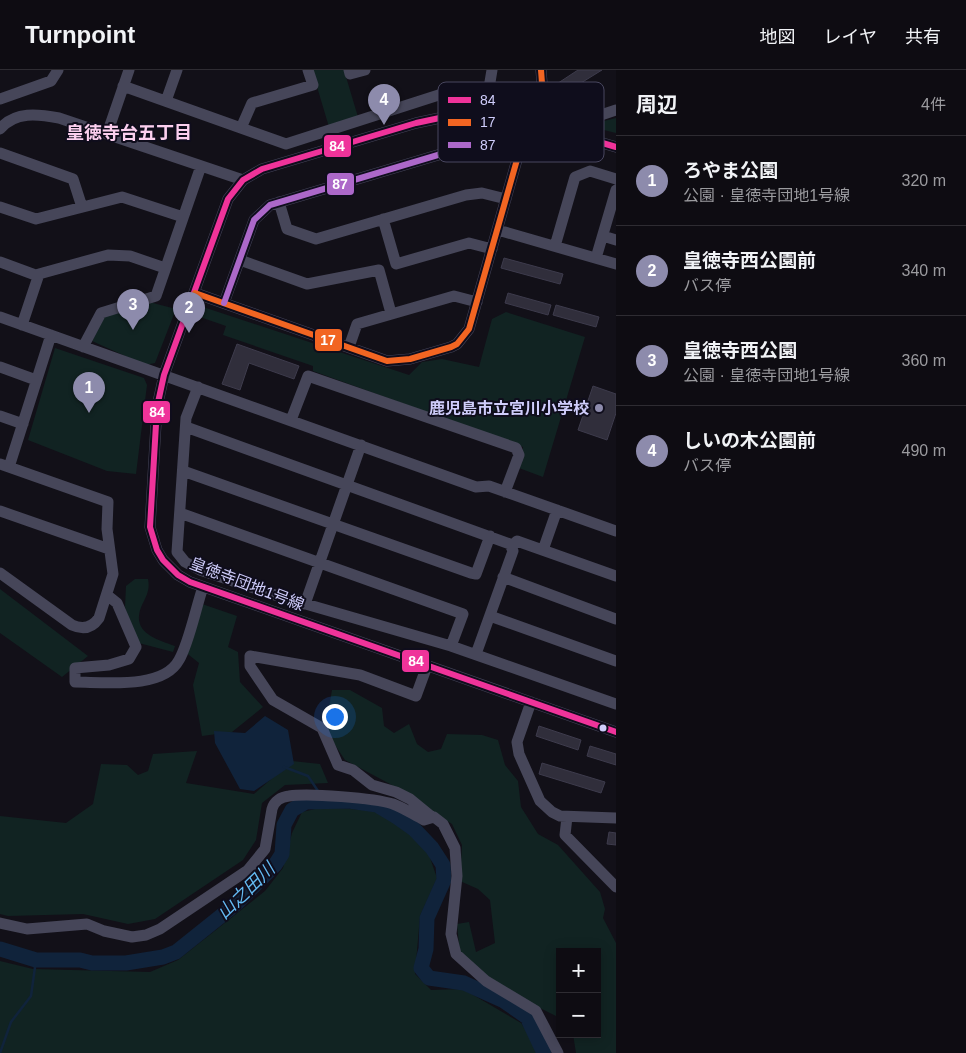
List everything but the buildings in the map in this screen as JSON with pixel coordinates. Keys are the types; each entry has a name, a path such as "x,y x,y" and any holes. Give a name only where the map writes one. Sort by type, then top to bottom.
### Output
{"street":[{"path":"0,100 51,81 58,70"},
{"path":"107,134 129,70"},
{"path":"166,102 177,70"},
{"path":"241,128 252,103 313,85 308,70"},
{"path":"348,70 350,74 365,70"},
{"path":"123,86 286,144 438,95"},
{"path":"604,114 616,110"},
{"path":"0,129 10,120 20,116 44,115 70,121 242,180"},
{"name":"皇徳寺団地1号線","path":"438,118 416,123 271,166 242,180 228,199 164,375 157,407 150,527 157,550 163,560 178,574 203,587 616,732"},
{"name":"皇徳寺団地1号線","path":"604,143 616,147"},
{"path":"0,153 74,179 82,207"},
{"path":"224,303 258,214 270,204 438,155"},
{"path":"195,293 392,362 451,347 466,334 477,302 517,162"},
{"path":"83,347 101,313 156,296 201,166"},
{"path":"555,246 575,178 590,171 616,179"},
{"path":"596,258 616,190"},
{"path":"279,202 287,229 316,240 466,194 482,193 506,199"},
{"path":"0,206 36,219 122,197 183,217"},
{"path":"383,219 396,264 469,242 492,249"},
{"path":"498,230 616,264"},
{"path":"603,236 616,240"},
{"path":"22,325 39,274 119,254 165,268"},
{"path":"240,260 307,284 379,270 391,313"},
{"path":"0,262 38,276"},
{"path":"349,347 357,324 454,296 477,302"},
{"path":"0,317 476,487 489,486 616,531"},
{"path":"0,573 72,625 83,628 95,623 113,574 106,516 108,502 5,466 23,424 50,335"},
{"path":"0,367 36,380"},
{"path":"291,420 308,376 516,448 519,455 505,492"},
{"path":"198,387 186,418 177,552 185,562 200,570 304,604 476,654 616,704"},
{"path":"0,416 23,424"},
{"path":"186,428 490,536 512,546"},
{"path":"304,604 361,446"},
{"path":"183,471 476,574 490,536"},
{"path":"544,550 557,510"},
{"path":"0,511 109,549"},
{"path":"180,513 462,614 451,646"},
{"path":"476,654 512,551 512,546 517,541 616,576"},
{"path":"503,577 616,619"},
{"path":"107,594 117,603 136,648 129,658 110,665 75,668 75,682 126,683 152,679 164,673 179,661 203,587"},
{"path":"490,616 616,661"},
{"path":"427,666 416,696 360,676 250,656 250,666 273,700 322,728 338,765 353,770 372,785 396,792 410,799 443,824 455,848 457,876 451,934 456,954 486,981 536,1011 558,1053"},
{"path":"530,702 517,742 519,754 540,801 552,812 567,817 616,818"},
{"path":"0,923 27,929 87,924 104,931 132,937 153,932 248,870 265,849 274,804 289,796 370,800 394,805 424,820 432,817"},
{"path":"567,817 565,836 616,888"}],"shaded area":[{"path":"312,70 344,70 358,117 329,127"},
{"path":"616,118 616,133 604,130 604,121"},
{"path":"149,302 176,309 155,363 145,365 92,341 105,316"},
{"path":"197,305 409,375 422,362 442,359 479,367 492,319 506,312 585,337 543,477 519,468 523,447 313,371 313,366 223,335 226,326 194,315"},
{"path":"55,348 144,378 147,385 136,474 107,471 28,440"},
{"path":"135,579 148,579 149,583 148,592 139,614 139,622 142,628 153,637 175,646 173,652 135,642 125,607 126,586"},
{"path":"0,589 88,656 62,677 0,633"},
{"path":"202,604 237,616 228,647 238,652 240,682 263,707 232,732 202,736 193,685 199,663 184,651"},
{"path":"332,690 350,690 382,708 384,726 394,733 409,724 417,744 428,752 441,749 447,734 482,735 498,740 505,765 518,781 521,807 538,834 558,845 600,892 605,909 603,918 616,943 616,1053 576,1053 574,1038 601,1038 601,948 556,948 556,1016 506,991 460,955 457,924 469,922 476,952 495,943 490,900 478,889 460,881 462,845 452,824 390,784 345,760 325,730"},
{"path":"197,751 186,783 254,794 292,761 320,764 328,783 285,785 262,803 256,840 243,860 155,919 128,924 83,914 8,916 0,914 0,816 66,823 93,804 101,764 127,765 138,775 148,771 153,754"},
{"path":"324,807 377,811 411,833 429,855 437,878 420,916 415,974 431,990 463,989 521,1023 536,1045 538,1053 0,1053 0,961 33,969 150,972 178,960 265,891 283,868 292,833 302,812"}],"water":[{"path":"265,716 288,730 294,764 254,791 240,789 215,743 214,731 245,733"}],"waterway":[{"path":"284,767 308,776 318,791"},
{"name":"山之田川","path":"0,949 36,960 80,960 92,963 126,963 163,957 176,952 236,904 275,865 282,854 284,825 292,810 306,802 349,801 377,805 414,829 432,848 443,865 444,880 427,918 426,949 421,968 429,978 464,983 504,1001 527,1017 544,1053"},
{"path":"0,1053 11,1022 31,996 36,960"}],"transit line":[{"name":"17","path":"541,70 542,82"},
{"name":"84","path":"438,118 416,123 262,169 243,180 228,199 164,375 157,407 150,527 157,550 163,560 178,575 190,582 616,732"},
{"name":"84","path":"604,143 616,147"},
{"name":"87","path":"224,303 254,220 270,205 438,155"},
{"name":"17","path":"195,293 387,361 410,359 451,347 457,344 469,329 516,162"}],"place":[{"name":"しいの木公園前","path":"384,125"},
{"name":"皇徳寺西公園","path":"133,330"},
{"name":"皇徳寺西公園前","path":"189,333"},
{"name":"鹿児島市立宮川小学校","path":"599,408"},
{"name":"ろやま公園","path":"89,413"}],"district":[{"name":"皇徳寺台五丁目","path":"129,133"}]}
